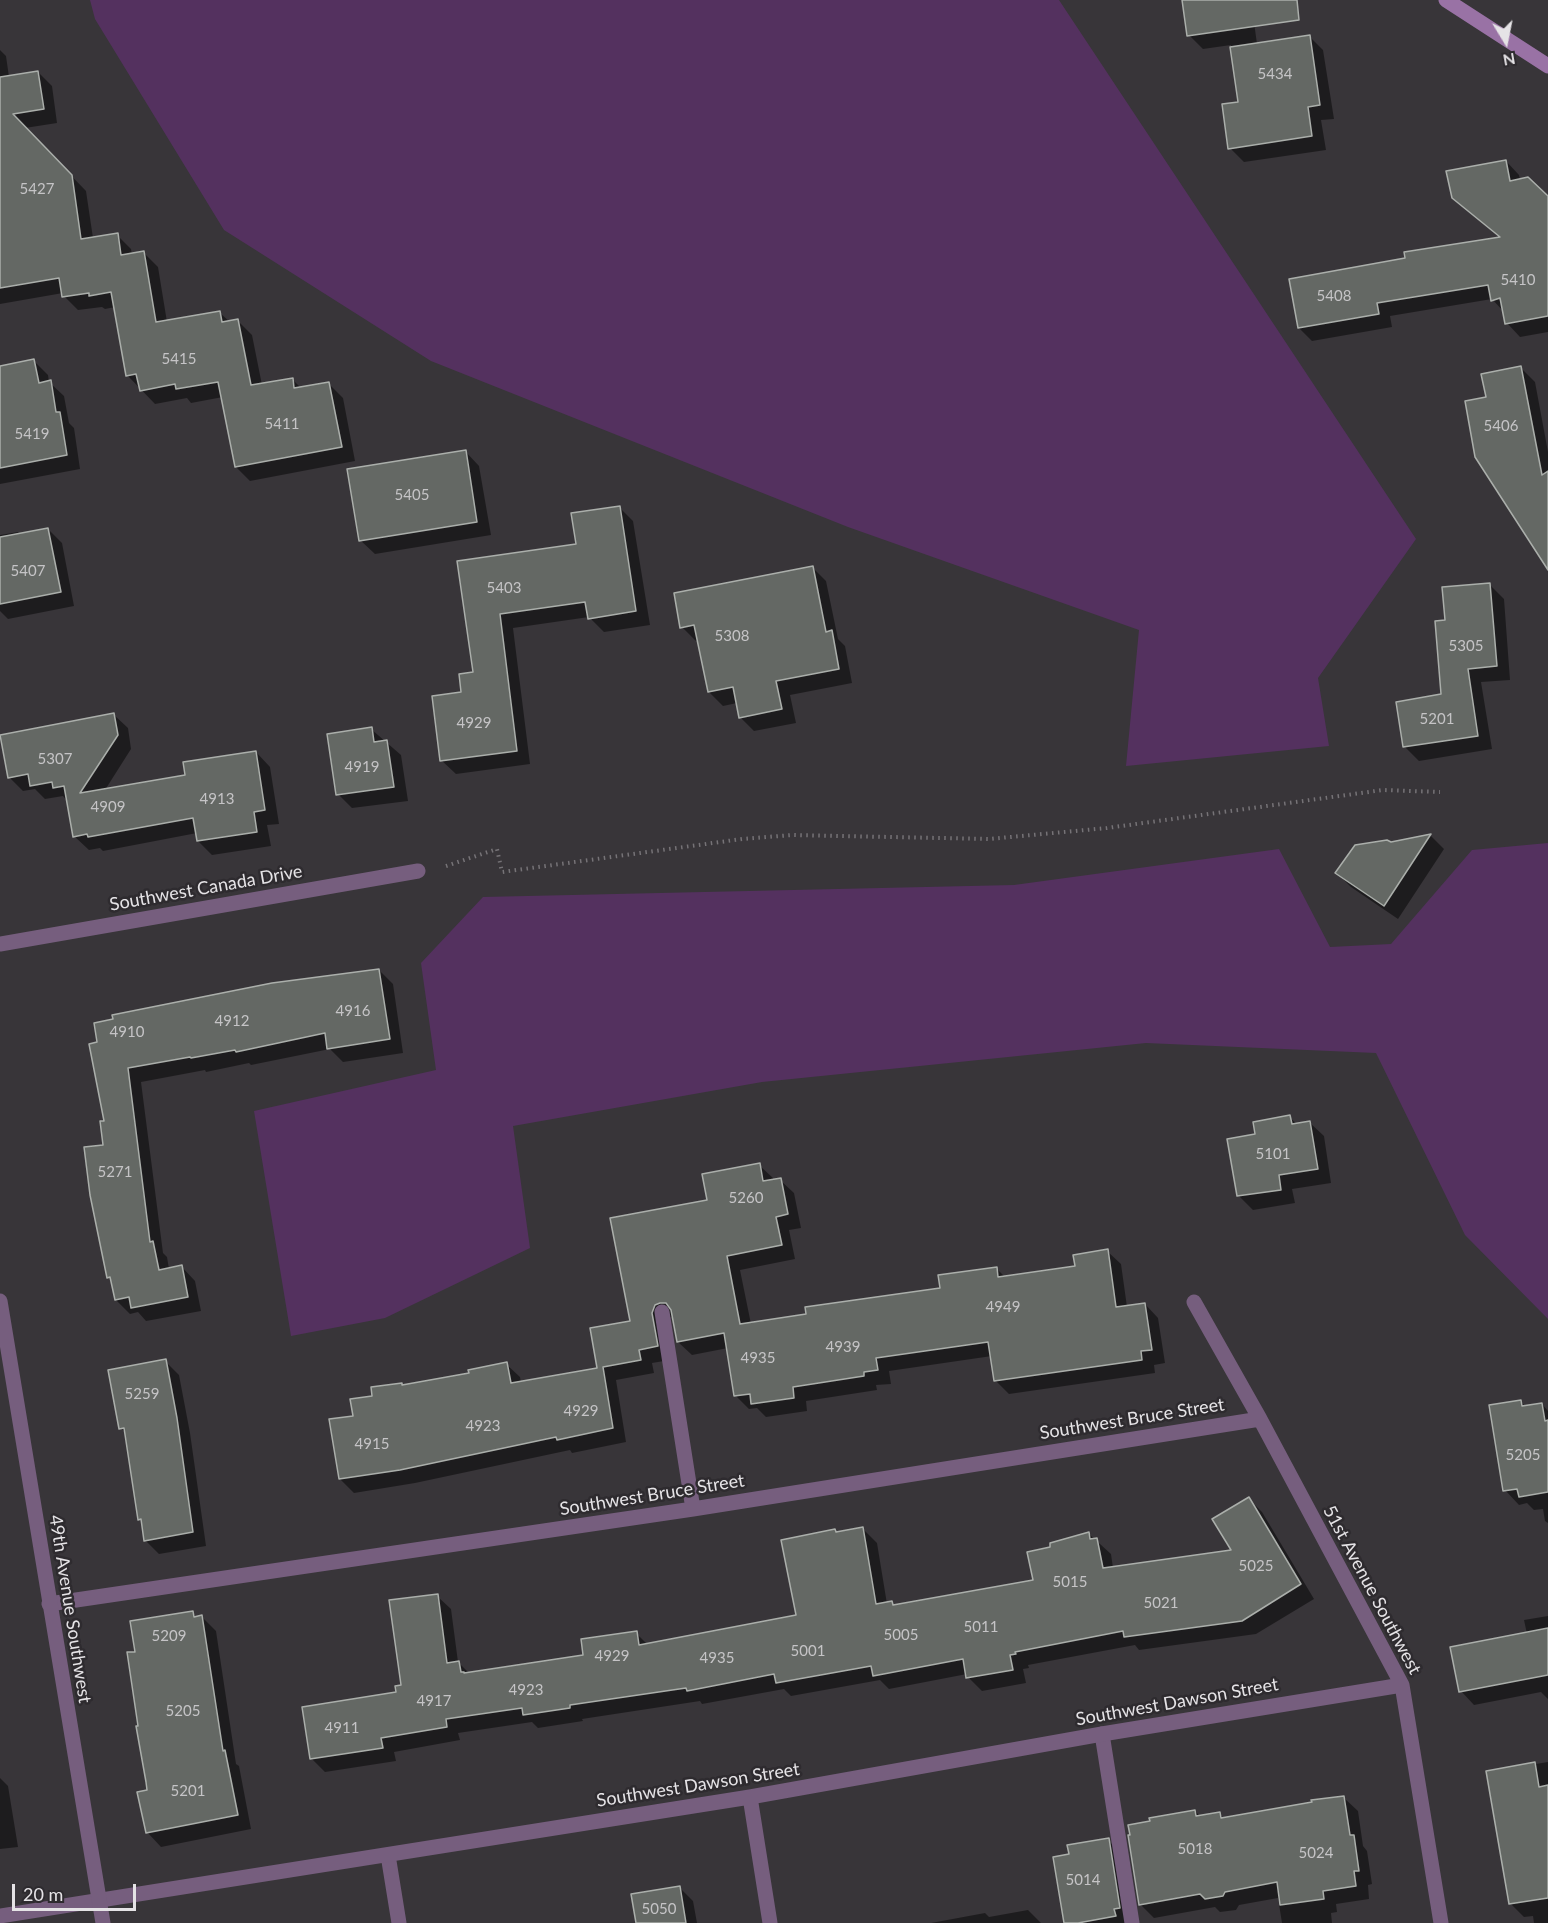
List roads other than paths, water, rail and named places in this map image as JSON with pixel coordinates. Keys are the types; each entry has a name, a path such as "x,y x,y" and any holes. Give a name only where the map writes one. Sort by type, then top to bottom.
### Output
{"main road":[{"path":"1446,0 1548,66"}],"street":[{"name":"Southwest Canada Drive","path":"0,944 418,871"},
{"name":"49th Avenue Southwest","path":"0,1301 103,1923"},
{"name":"51st Avenue Southwest","path":"1194,1302 1260,1419 1402,1685 1441,1923"},
{"path":"662,1312 693,1509"},
{"name":"Southwest Bruce Street","path":"49,1604 693,1509 1260,1419"},
{"name":"Southwest Dawson Street","path":"0,1916 750,1797 1102,1734 1402,1685"},
{"path":"1102,1734 1132,1923"},
{"path":"750,1797 770,1923"},
{"path":"388,1855 399,1923"}]}
